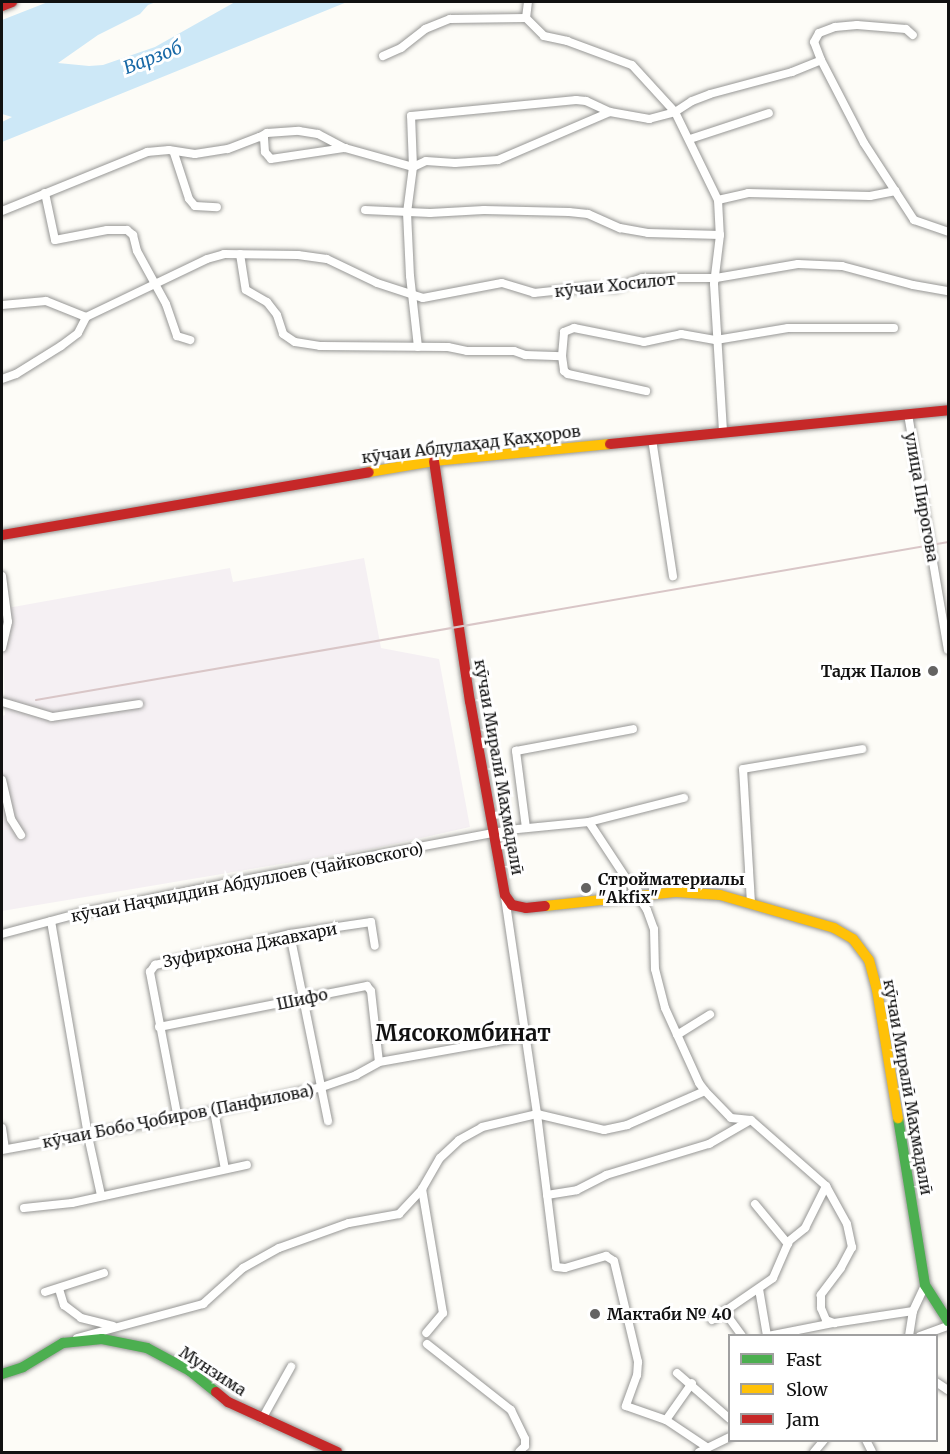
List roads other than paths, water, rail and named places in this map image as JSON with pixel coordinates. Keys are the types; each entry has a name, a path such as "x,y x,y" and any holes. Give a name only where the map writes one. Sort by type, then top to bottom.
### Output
{"street":[{"path":"2,6 12,2"},
{"path":"526,18 528,2"},
{"path":"383,56 401,48 425,29 450,19 526,18 544,36 567,41 632,65 675,112 718,200 720,235 716,278 716,340 723,431"},
{"path":"913,34 906,29 857,25 835,27 819,33 814,42 864,143 914,220 948,232"},
{"path":"418,347 407,213 413,167 411,116 576,100 586,101 610,112 650,119 675,112 692,101 711,94 792,72 821,60"},
{"path":"2,211 137,154 169,150 174,153 195,154 228,149 267,133 299,131 318,134 345,148 413,167 426,161 454,163 498,160 610,112"},
{"path":"690,139 769,113"},
{"path":"260,137 264,138 267,157 271,159 345,148"},
{"path":"174,153 189,199 195,206 217,207"},
{"path":"718,200 748,193 870,196 896,191"},
{"path":"45,193 55,240 107,231 127,230 133,235 137,250 166,304 177,336 190,340"},
{"path":"365,210 407,213 484,210 569,212 588,214 620,228 648,233 720,235"},
{"path":"240,254 246,290 267,302 288,339 320,346 418,347 514,351 525,355 562,356"},
{"name":"кӯчаи Хосилот","path":"86,317 99,313 154,284 216,256 240,254 298,255 327,259 377,283 426,298 502,283 526,291 545,293 591,287 615,288 628,282 648,278 716,278 783,265 827,265 857,269 913,285 948,291"},
{"path":"2,305 46,301 86,317 78,333 61,346 16,375 2,379"},
{"path":"646,391 568,374 564,371 562,356 564,332 574,328 644,342 681,334 716,340 788,328 894,328"},
{"name":"кӯчаи Абдулаҳад Қаҳҳоров","path":"2,535 434,461 948,410"},
{"name":"улица Пирогова","path":"908,414 948,650"},
{"path":"652,438 673,576"},
{"name":"кӯчаи Миралӣ Маҳмадалӣ","path":"434,461 493,834 505,895 512,905 526,908 677,892 720,895 834,928 853,939 869,960 877,990 925,1285 948,1321"},
{"path":"2,576 8,621 2,647"},
{"path":"2,702 52,717 139,704"},
{"path":"526,828 516,751 633,729"},
{"path":"752,903 743,769 862,749"},
{"path":"2,780 11,819 21,835"},
{"name":"кӯчаи Наҷмиддин Абдуллоев (Чайковского)","path":"2,934 51,921 223,884 526,828 590,822 684,798"},
{"path":"590,822 639,897 654,929 655,969 665,1008 705,1091 731,1118 751,1120 826,1186 847,1224 852,1247 841,1268 821,1295 821,1308 826,1320 834,1323"},
{"path":"505,895 537,1114 556,1267 565,1268 606,1256 614,1261 638,1362 637,1375 626,1406 666,1420 708,1448"},
{"path":"51,921 88,1136 101,1195"},
{"name":"Зуфирхона Джавхари","path":"178,1119 150,972 155,964 290,934 371,922 375,946"},
{"path":"290,934 301,1000 328,1121"},
{"name":"Шифо","path":"159,1027 367,986 371,991 379,1062"},
{"path":"677,1035 710,1014"},
{"name":"кӯчаи Бобо Ҷобиров (Панфилова)","path":"3,1149 178,1119 322,1087 356,1076 379,1062 526,1036"},
{"path":"63,1343 114,1326 203,1304 243,1268 279,1248 349,1223 399,1214 422,1189 440,1158 459,1140 482,1127 537,1114 604,1130 627,1125 705,1091"},
{"path":"214,1111 225,1169"},
{"path":"547,1195 577,1190 606,1175 709,1144 751,1120"},
{"path":"2,1128 3,1149"},
{"path":"24,1209 72,1203 247,1165"},
{"path":"712,1320 759,1289 777,1272 788,1244 794,1235 805,1228 826,1186"},
{"path":"422,1189 443,1313 426,1333"},
{"path":"755,1204 788,1244"},
{"path":"45,1292 104,1273"},
{"path":"909,1334 913,1311 925,1285"},
{"path":"59,1289 64,1305 81,1318 114,1326"},
{"path":"759,1289 767,1334"},
{"path":"724,1311 741,1334"},
{"path":"773,1334 913,1311"},
{"path":"923,1334 948,1326"},
{"name":"Мунзима","path":"2,1374 23,1367 63,1343 102,1340 124,1342 147,1348 190,1371 228,1402 337,1452"},
{"path":"427,1344 511,1410 525,1439 525,1446 519,1452"},
{"path":"262,1419 291,1367"},
{"path":"677,1373 692,1383 728,1418"},
{"path":"666,1420 692,1383"},
{"path":"699,1452 728,1438"}],"water":[{"name":"Варзоб","path":"48,2 156,2 148,5 140,14 98,35 58,63 89,66 103,65 155,47 235,2 347,2 2,142 2,122 12,117 2,114 2,20"}],"railway":[{"path":"36,700 948,542"}],"place":[{"name":"Тадж Палов","path":"933,671"},
{"name":"Стройматериалы \"Akfix\"","path":"586,888"},
{"name":"Мактаби № 40","path":"595,1314"}],"district":[{"name":"Мясокомбинат","path":"463,1034"}]}
